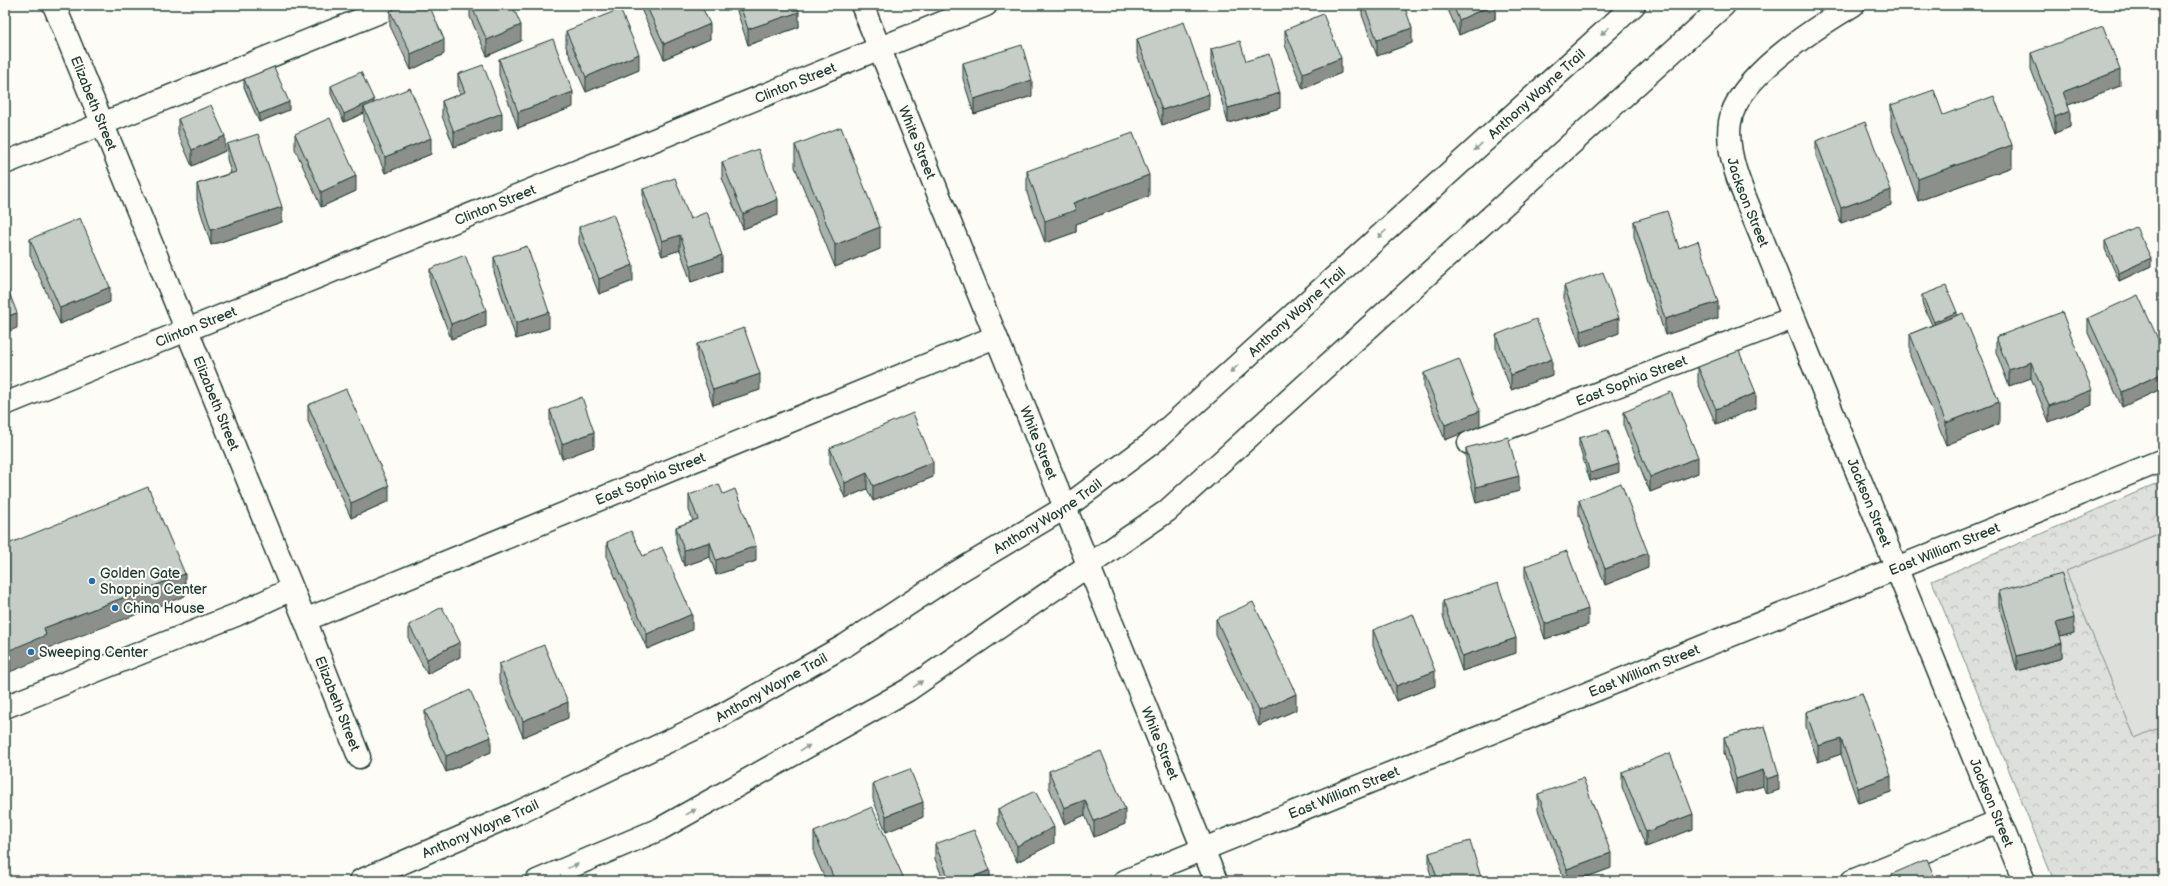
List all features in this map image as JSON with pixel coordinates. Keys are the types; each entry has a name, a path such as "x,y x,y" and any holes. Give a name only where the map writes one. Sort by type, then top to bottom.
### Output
{"main road":[{"name":"Elizabeth Street","path":"54,5 305,620 359,757"},
{"path":"5,164 397,5"},
{"name":"White Street","path":"862,5 1216,881"},
{"name":"Clinton Street","path":"5,404 986,5"},
{"name":"Anthony Wayne Trail","path":"360,881 517,813 717,718 846,645 951,576 1066,507 1152,443 1634,5"},
{"path":"537,881 660,829 908,690 1167,511 1724,5"},
{"name":"Jackson Street","path":"1853,5 1828,20 1758,74 1740,96 1730,122 1730,148 1737,175 1793,318 1898,569 2024,881"},
{"name":"East Sophia Street","path":"1469,443 1793,318"},
{"name":"East Sophia Street","path":"305,620 995,337"},
{"name":"East William Street","path":"1125,881 1898,569 2163,460"},
{"path":"5,707 236,615 292,589"},
{"path":"1852,881 1999,821"}],"green space":[{"path":"2163,481 2163,881 2054,881 1932,581"},
{"path":"2163,532 2163,726 2135,738 2066,571"}],"building":[{"path":"403,5 429,5 444,39 411,54 390,11"},
{"path":"471,5 512,5 521,25 487,40"},
{"path":"646,5 701,5 710,24 664,44"},
{"path":"740,5 797,5 799,12 748,29"},
{"path":"1364,5 1404,5 1412,28 1377,40"},
{"path":"1453,5 1492,5 1459,20"},
{"path":"620,9 639,54 586,77 566,31"},
{"path":"1323,14 1341,58 1303,73 1285,30"},
{"path":"1184,22 1209,94 1162,110 1137,39"},
{"path":"2103,26 2120,70 2063,92 2070,111 2055,117 2031,53"},
{"path":"553,39 573,92 518,112 499,59"},
{"path":"1240,41 1246,61 1269,54 1280,93 1228,108 1211,49"},
{"path":"1022,45 1032,80 974,99 963,63"},
{"path":"483,65 502,113 454,132 442,101 465,92 458,74"},
{"path":"274,67 289,102 259,114 244,79"},
{"path":"361,72 374,100 344,114 331,86"},
{"path":"410,88 431,138 385,157 364,107"},
{"path":"1934,90 1943,115 1994,96 2012,145 1918,179 1891,105"},
{"path":"211,105 225,136 192,150 178,119"},
{"path":"330,118 356,176 321,192 295,134"},
{"path":"1865,122 1891,190 1841,208 1816,141"},
{"path":"841,127 880,227 835,245 795,145"},
{"path":"1133,133 1149,175 1073,203 1076,210 1045,221 1027,171"},
{"path":"258,134 282,207 211,230 197,184 236,172 227,144"},
{"path":"758,149 778,199 743,214 722,162"},
{"path":"675,178 690,219 707,212 722,255 691,266 680,235 662,241 643,189"},
{"path":"1667,211 1679,248 1698,241 1718,302 1665,319 1634,221"},
{"path":"613,214 633,265 599,279 579,227"},
{"path":"80,218 110,287 60,308 30,239"},
{"path":"2136,227 2151,258 2119,273 2105,241"},
{"path":"527,246 549,312 516,323 494,257"},
{"path":"465,255 486,310 451,324 430,269"},
{"path":"1603,272 1619,318 1581,331 1564,286"},
{"path":"5,282 17,313 5,317"},
{"path":"1946,286 1957,312 1934,322 1922,295"},
{"path":"2138,295 2163,350 2163,373 2122,392 2088,318"},
{"path":"2062,312 2092,390 2049,406 2031,362 2009,370 1996,337"},
{"path":"1963,313 1999,402 1946,423 1910,334"},
{"path":"1536,319 1552,359 1511,375 1496,335"},
{"path":"744,328 760,374 713,390 697,344"},
{"path":"1739,351 1756,393 1716,409 1698,367"},
{"path":"1459,359 1480,411 1445,425 1424,373"},
{"path":"346,389 389,486 351,503 308,405"},
{"path":"1671,392 1698,457 1650,477 1624,412"},
{"path":"582,397 594,432 562,444 550,410"},
{"path":"913,413 933,462 873,486 867,473 845,483 830,448"},
{"path":"1608,430 1619,464 1590,473 1579,438"},
{"path":"1508,437 1519,476 1476,487 1466,448"},
{"path":"1621,483 1648,553 1605,569 1579,500"},
{"path":"719,484 723,494 735,489 756,546 716,560 710,542 684,550 676,527 698,519 689,495"},
{"name":"Golden Gate Shopping Center","path":"148,487 185,574 44,628 46,635 5,652 5,538 8,544"},
{"path":"631,531 643,556 662,547 692,614 647,634 607,542"},
{"path":"1567,551 1588,609 1545,624 1525,566"},
{"path":"2062,574 2074,618 2056,623 2062,643 2017,656 1999,591"},
{"path":"1498,583 1516,638 1462,656 1443,601"},
{"path":"1253,602 1296,694 1259,711 1216,619"},
{"path":"442,607 460,642 427,659 409,625"},
{"path":"1413,614 1435,671 1396,686 1373,630"},
{"path":"544,645 568,702 523,721 499,664"},
{"path":"470,690 491,737 446,756 425,711"},
{"path":"1862,693 1891,776 1858,788 1841,739 1818,746 1806,712"},
{"path":"1765,726 1779,775 1766,779 1763,770 1736,779 1724,737"},
{"path":"1101,751 1125,809 1094,821 1085,800 1064,808 1049,771"},
{"path":"1670,753 1693,814 1646,832 1622,772"},
{"path":"910,769 923,802 886,816 873,783"},
{"path":"1583,778 1611,853 1567,869 1538,794"},
{"path":"1035,791 1054,827 1017,846 998,809"},
{"path":"872,807 905,881 835,881 814,832"},
{"path":"974,830 990,870 962,881 950,881 935,844"},
{"path":"1470,841 1482,881 1438,881 1429,853"},
{"path":"1927,859 1936,881 1895,881 1892,874"},
{"path":"1379,875 1381,881 1365,881"},
{"path":"733,876 734,881 716,881"}],"place":[{"name":"Golden Gate Shopping Center","path":"92,581"},
{"name":"China House","path":"115,608"},
{"name":"Sweeping Center","path":"31,652"}]}
